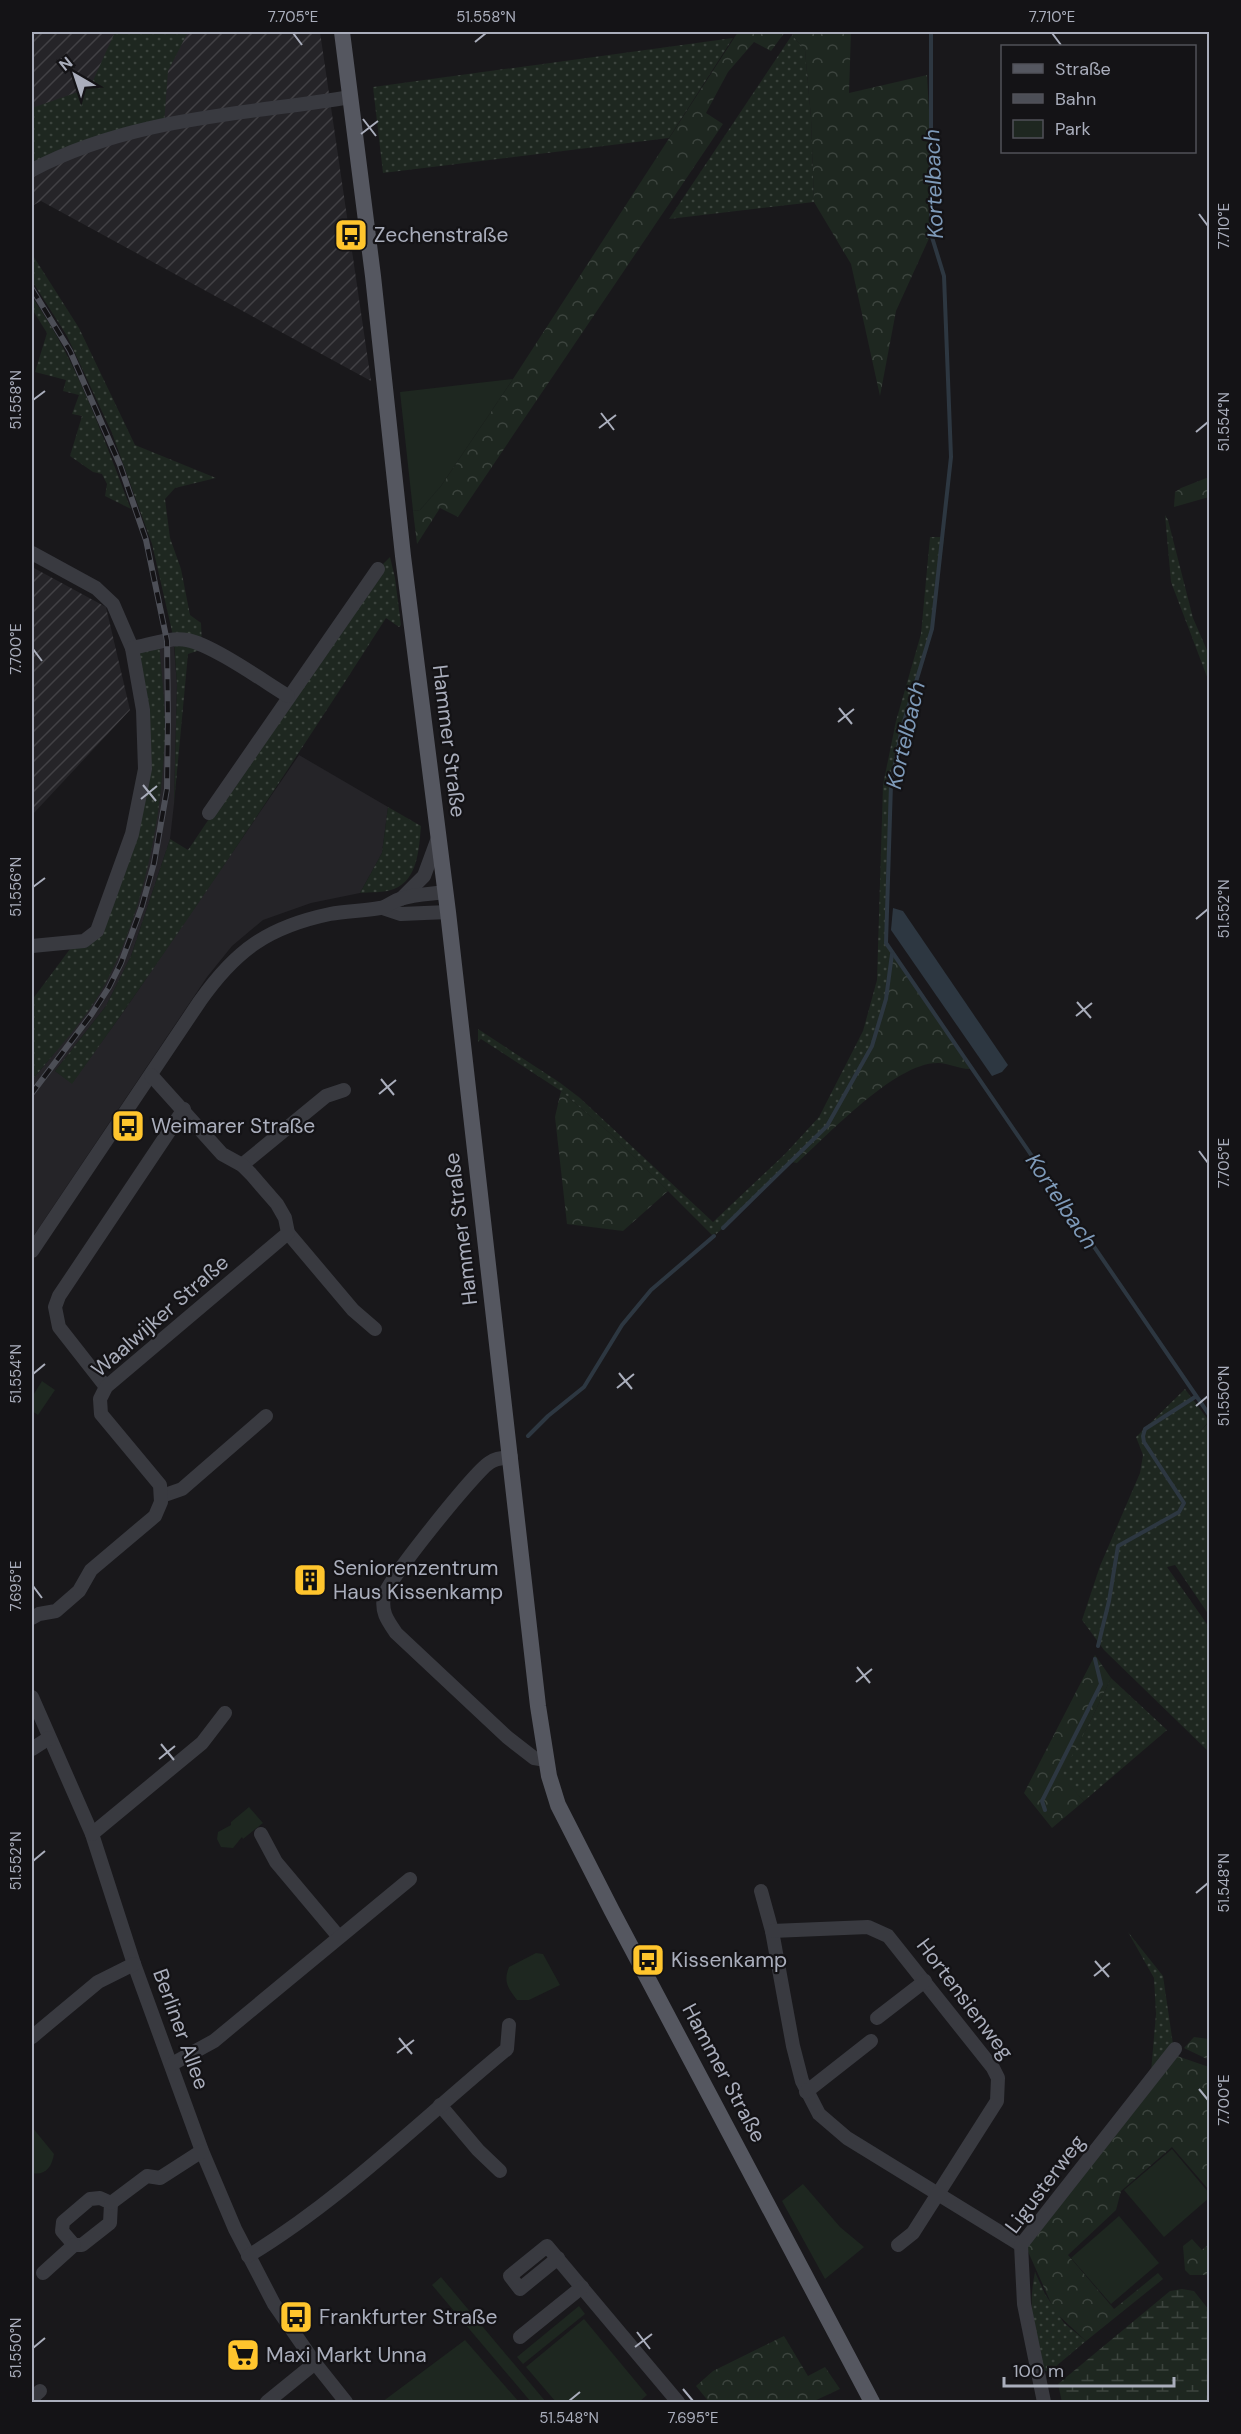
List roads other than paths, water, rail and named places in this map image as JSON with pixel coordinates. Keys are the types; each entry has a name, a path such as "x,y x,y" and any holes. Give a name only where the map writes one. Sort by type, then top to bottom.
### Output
{"main road":[{"name":"Hammer Straße","path":"342,32 403,556 446,892 478,1188 546,1760 558,1805 577,1843 872,2403"}],"street":[{"path":"32,170 96,142 164,124 221,113 351,97"},
{"path":"32,553 96,588 113,604 132,648 143,710 145,769 132,834 96,930 84,941 32,946"},
{"path":"209,813 378,569"},
{"path":"132,648 186,640 202,645 288,696"},
{"path":"32,1251 218,976 235,958 256,942 301,921 332,914 383,908 401,898 424,876 438,837"},
{"path":"401,898 446,892"},
{"path":"383,908 401,914 448,912"},
{"path":"151,1075 184,1109 222,1154 242,1165 277,1204 285,1218 288,1233 353,1310 375,1329"},
{"path":"242,1165 326,1096 344,1090"},
{"path":"106,1387 59,1327 55,1307 59,1296 184,1109"},
{"name":"Waalwijker Straße","path":"162,1496 160,1485 101,1414 100,1399 106,1387 288,1233"},
{"path":"32,1618 39,1614 56,1611 79,1591 91,1570 155,1516 162,1496 182,1489 266,1416"},
{"path":"511,1457 488,1463 444,1515 384,1593 383,1615 396,1633 507,1737 534,1758 546,1760"},
{"name":"Berliner Allee","path":"32,1697 92,1834 134,1964 202,2151 248,2256 274,2304 346,2403"},
{"path":"92,1834 202,1743 225,1713"},
{"path":"32,1749 49,1738"},
{"path":"261,1834 276,1862 339,1937"},
{"path":"172,2064 214,2041 410,1879"},
{"path":"761,1891 772,1931 793,2046 806,2092 819,2114 831,2126 1021,2245"},
{"name":"Hortensienweg","path":"772,1931 868,1927 878,1929 897,1944 993,2068 998,2078 997,2101 913,2234 898,2245"},
{"path":"32,2037 98,1982 134,1964"},
{"path":"877,2018 925,1981"},
{"path":"248,2256 296,2224 507,2049 509,2025"},
{"path":"806,2092 871,2041"},
{"name":"Ligusterweg","path":"1044,2403 1024,2304 1021,2245 1175,2049"},
{"path":"440,2105 478,2150 500,2171"},
{"path":"111,2204 147,2176 160,2178 202,2151"},
{"path":"74,2245 62,2231 63,2222 90,2199 100,2198 111,2204"},
{"path":"43,2273 74,2245 82,2245 110,2223 111,2204"},
{"path":"558,2258 678,2402"},
{"path":"520,2337 582,2287"},
{"path":"267,2403 315,2363"}],"waterway":[{"name":"Kortelbach","path":"931,32 931,234 944,276 951,457 932,629 902,728 891,784 886,943 1210,1416"},
{"path":"723,1228 827,1126 872,1046 886,999 892,954"},
{"path":"528,1436 548,1416 584,1387 622,1325 651,1290 714,1236"},
{"path":"1098,1646 1109,1601 1118,1546 1179,1512 1184,1503 1144,1442 1145,1429 1195,1397"},
{"path":"1045,1810 1042,1801 1101,1684 1095,1659"}],"railway":[{"path":"32,289 70,351 120,465 146,540 167,641 168,721 167,789 154,863 142,906 121,963 109,987 91,1015 32,1093"}],"place":[{"name":"Zechenstraße","path":"351,235"},
{"name":"Weimarer Straße","path":"128,1126"},
{"name":"Seniorenzentrum Haus Kissenkamp","path":"310,1580"},
{"name":"Kissenkamp","path":"648,1960"},
{"name":"Frankfurter Straße","path":"296,2317"},
{"name":"Maxi Markt Unna","path":"243,2355"}]}
